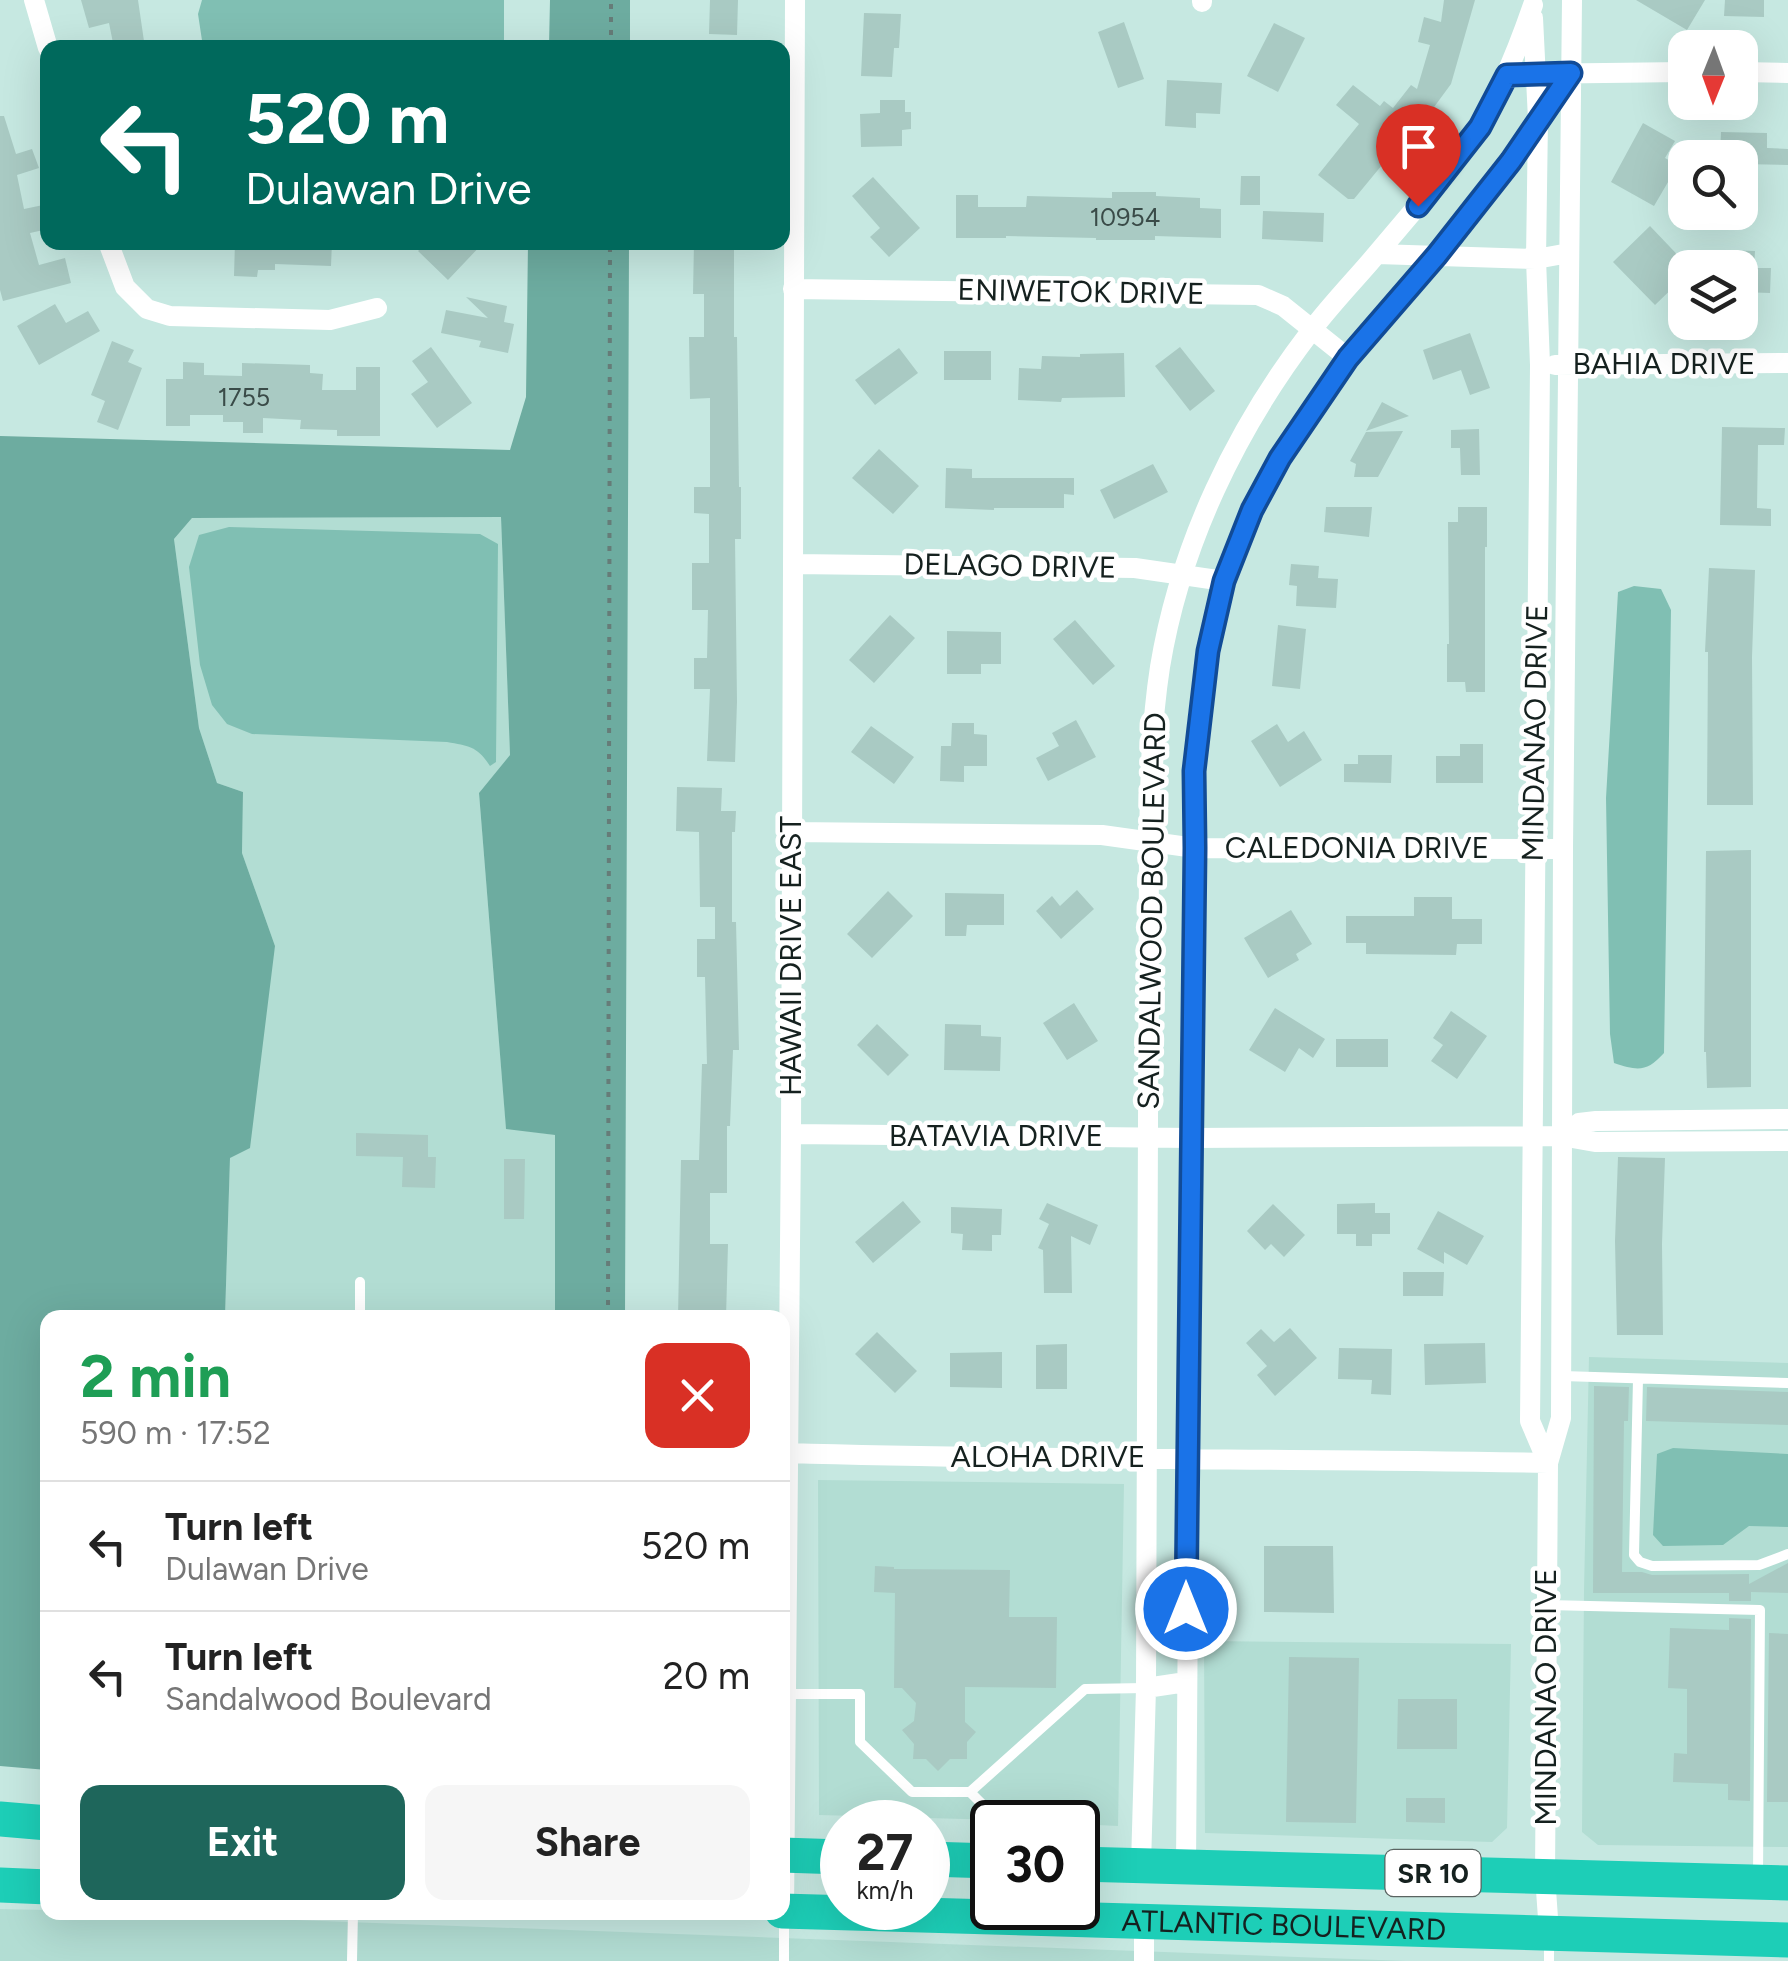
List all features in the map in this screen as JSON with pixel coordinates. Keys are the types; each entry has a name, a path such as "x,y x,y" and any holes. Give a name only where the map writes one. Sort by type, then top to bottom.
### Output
{"highway":[{"path":"0,1819 40,1822"},
{"path":"790,1855 820,1856"},
{"name":"ATLANTIC BOULEVARD","path":"1100,1864 1773,1882"},
{"path":"0,1884 40,1886"},
{"name":"ATLANTIC BOULEVARD","path":"790,1911 1144,1921 1549,1946 1788,1940"}],"street":[{"path":"34,0 46,40"},
{"name":"HAWAII DRIVE EAST","path":"789,1310 796,0"},
{"name":"MINDANAO DRIVE","path":"1549,1946 1545,1876 1546,1605 1548,1463 1562,1418 1563,848 1572,0"},
{"name":"MINDANAO DRIVE","path":"1533,2 1540,365 1530,1421 1548,1463"},
{"name":"SANDALWOOD BOULEVARD","path":"1142,1865 1150,764 1160,665 1182,573 1236,445 1311,330 1470,142 1507,75 1533,2"},
{"path":"1507,75 1668,72"},
{"path":"1758,72 1788,73"},
{"name":"SANDALWOOD BOULEVARD","path":"1186,1867 1194,771 1208,651 1224,581 1252,510 1280,458 1348,358 1511,161 1571,73"},
{"path":"111,250 125,287 146,309 170,316 330,320 377,308"},
{"path":"1377,254 1536,259 1569,253"},
{"name":"ENIWETOK DRIVE","path":"793,290 1258,295 1283,306 1348,358"},
{"name":"BAHIA DRIVE","path":"1540,365 1788,364"},
{"name":"DELAGO DRIVE","path":"794,564 1135,568 1224,581"},
{"name":"CALEDONIA DRIVE","path":"791,832 1102,835 1195,848 1563,848"},
{"path":"1562,1136 1578,1124 1596,1120 1788,1119"},
{"name":"BATAVIA DRIVE","path":"791,1134 1562,1136"},
{"path":"1562,1136 1595,1142 1788,1142"},
{"name":"ALOHA DRIVE","path":"790,1453 1548,1463"},
{"path":"1146,1688 1186,1682"},
{"path":"1144,1921 1144,1961"}],"lane":[{"path":"360,1282 360,1310"},
{"path":"1562,1376 1788,1383"},
{"path":"1638,1379 1634,1554 1640,1562 1652,1566 1759,1569 1788,1554"},
{"path":"1546,1605 1760,1610 1773,1882"},
{"path":"790,1694 860,1694 860,1742 912,1792 970,1792 1084,1689 1146,1688"},
{"path":"970,1792 978,1800"},
{"path":"352,1961 353,1920"},
{"path":"783,1920 784,1961"}],"path":[{"path":"611,0 611,40"},
{"path":"608,1310 610,250"}],"shaded area":[{"path":"202,0 504,0 504,40 202,40 198,14"},
{"path":"550,0 630,0 630,40 549,40"},
{"path":"528,250 629,250 625,1310 555,1310 555,1135 506,1129 479,793 510,755 501,517 192,518 174,539 199,728 217,783 243,792 242,853 275,946 250,1148 230,1158 225,1310 40,1310 40,1769 0,1766 0,436 510,450 526,397"},
{"path":"501,517 510,755 479,793 506,1128 555,1135 555,1310 225,1310 230,1158 275,946 242,853 243,792 217,783 199,728 174,539 192,518"},
{"path":"229,527 480,534 498,544 496,762 490,766 472,748 447,742 252,734 227,724 212,705 200,665 189,567 199,535"},
{"path":"1634,586 1661,589 1671,610 1664,1053 1647,1067 1636,1068 1614,1063 1610,1034 1606,798 1618,592"},
{"path":"1589,1357 1788,1363 1788,1847 1598,1845 1582,1832"},
{"path":"1673,1448 1788,1454 1788,1527 1749,1526 1723,1545 1663,1546 1653,1535 1657,1454"},
{"path":"818,1480 1124,1484 1118,1826 1100,1825 1100,1800 970,1800 970,1819 950,1819 950,1800 820,1800 819,1815"},
{"path":"1204,1641 1511,1644 1507,1828 1492,1842 1205,1833"},
{"path":"0,1909 40,1910 40,1920 296,1920 1406,1961 0,1961"}],"building":[{"path":"81,0 138,0 144,40 112,40 109,23 89,28"},
{"path":"710,0 738,0 737,35 709,34"},
{"path":"1444,0 1475,0 1451,84 1401,152 1396,148 1354,199 1348,199 1318,175 1359,124 1336,105 1353,85 1380,106 1384,101 1393,108 1411,85 1417,89 1430,45 1418,42 1424,17 1441,22"},
{"path":"1636,0 1705,0 1687,30"},
{"path":"1725,0 1764,0 1764,17 1724,16"},
{"path":"864,13 901,14 892,77 861,76"},
{"path":"1124,22 1144,79 1118,88 1098,32"},
{"path":"1274,23 1305,38 1278,92 1247,76"},
{"path":"1167,80 1222,83 1220,114 1196,113 1196,128 1165,126"},
{"path":"880,100 905,100 905,112 911,112 911,129 902,130 902,146 861,147 860,114 880,113"},
{"path":"0,116 4,116 16,154 32,149 39,168 17,175 24,209 40,206 40,231 30,233 39,265 65,258 71,283 3,301"},
{"path":"1643,123 1673,140 1668,140 1665,158 1668,182 1654,206 1611,182"},
{"path":"1721,132 1767,133 1767,148 1788,149 1788,165 1758,164 1758,140 1721,140"},
{"path":"1241,176 1260,176 1260,205 1240,205"},
{"path":"873,177 920,228 889,257 870,237 880,228 852,196"},
{"path":"1112,192 1200,198 1200,208 1221,209 1221,238 956,238 956,195 978,195 978,207 1026,207 1027,196 1112,198"},
{"path":"1263,211 1324,213 1323,242 1262,239"},
{"path":"1650,226 1673,250 1668,250 1668,292 1655,305 1613,262"},
{"path":"235,250 332,250 331,266 275,264 275,270 258,270 257,277 234,276"},
{"path":"419,250 476,250 448,280"},
{"path":"694,250 734,250 741,487 741,539 735,539 735,762 707,761 710,689 694,689 694,658 707,658 708,610 692,610 692,563 709,563 709,514 694,513 694,487 710,487 710,398 690,399 689,337 704,337 704,294 693,294"},
{"path":"1758,268 1771,268 1770,293 1758,293"},
{"path":"466,297 507,306 504,322 514,324 508,353 479,347 481,341 441,333 446,310 488,318"},
{"path":"55,304 66,323 88,311 100,331 39,365 17,326"},
{"path":"1470,333 1490,388 1470,395 1461,370 1433,380 1423,350"},
{"path":"112,341 134,350 128,362 142,368 118,430 97,422 105,401 91,395"},
{"path":"431,347 472,403 437,428 411,394 428,382 412,361"},
{"path":"1180,347 1215,391 1190,411 1155,366"},
{"path":"899,348 918,373 875,405 855,380"},
{"path":"944,351 991,351 991,380 944,380"},
{"path":"1124,353 1125,397 1062,398 1061,402 1018,400 1019,368 1041,369 1042,356"},
{"path":"183,362 204,363 204,375 242,376 242,363 310,365 310,373 323,374 322,390 356,390 356,367 380,367 380,436 337,436 337,430 300,429 301,420 263,418 263,433 243,433 243,422 223,422 223,415 190,415 190,426 166,426 166,379 183,379"},
{"path":"1382,402 1409,416 1366,431"},
{"path":"1722,427 1785,428 1784,445 1758,445 1757,508 1771,509 1771,526 1720,525"},
{"path":"1479,429 1480,475 1461,475 1460,448 1451,448 1451,430"},
{"path":"1403,431 1378,477 1354,477 1356,464 1350,461 1366,432"},
{"path":"879,449 919,486 893,514 852,478"},
{"path":"1153,464 1168,492 1114,519 1100,490"},
{"path":"946,468 972,469 972,478 1074,478 1074,495 1064,494 1064,508 945,508"},
{"path":"1326,507 1372,507 1369,537 1324,532"},
{"path":"1458,507 1487,507 1485,692 1466,692 1465,682 1447,682 1448,522 1458,522"},
{"path":"1291,564 1319,566 1318,578 1338,579 1336,608 1296,606 1297,586 1289,585"},
{"path":"1709,568 1755,570 1753,805 1707,805 1705,652"},
{"path":"890,615 915,638 874,683 849,660"},
{"path":"1075,620 1115,666 1093,685 1053,639"},
{"path":"1278,625 1306,629 1300,689 1272,686"},
{"path":"947,631 1001,632 1001,664 981,664 981,674 947,674"},
{"path":"1076,720 1096,757 1048,781 1036,758 1059,746 1052,733"},
{"path":"952,723 974,723 974,734 987,735 987,766 964,766 964,782 940,781 941,746 951,746"},
{"path":"1277,724 1288,742 1304,731 1322,760 1280,787 1251,741"},
{"path":"871,726 914,757 894,784 851,752"},
{"path":"1460,744 1483,744 1483,783 1436,783 1436,756 1460,756"},
{"path":"1358,755 1392,755 1391,783 1344,782 1344,764 1358,764"},
{"path":"677,787 722,788 721,811 736,811 732,832 732,922 736,922 739,1050 733,1050 727,1193 710,1193 710,1244 728,1244 726,1310 678,1310 681,1160 699,1160 702,1064 707,1064 705,977 697,977 697,939 715,939 715,907 700,907 699,832 676,831"},
{"path":"1751,850 1751,1087 1707,1088 1706,851"},
{"path":"1077,890 1094,909 1061,939 1036,911 1052,896 1060,906"},
{"path":"888,891 913,916 872,958 847,934"},
{"path":"945,893 1004,894 1004,925 967,925 966,936 945,936"},
{"path":"1414,897 1452,897 1452,919 1482,919 1482,944 1457,944 1456,955 1366,954 1366,943 1346,943 1346,916 1414,916"},
{"path":"1291,910 1312,944 1296,954 1299,960 1268,978 1244,938"},
{"path":"1074,1003 1098,1041 1067,1060 1043,1023"},
{"path":"1275,1008 1325,1039 1313,1058 1299,1048 1285,1072 1249,1050"},
{"path":"1451,1011 1487,1036 1457,1079 1431,1061 1443,1045 1433,1038"},
{"path":"877,1024 909,1055 888,1076 857,1045"},
{"path":"945,1024 981,1025 981,1036 1001,1037 1000,1071 944,1070"},
{"path":"1336,1039 1388,1039 1388,1067 1336,1067"},
{"path":"356,1133 428,1135 428,1157 436,1157 435,1188 402,1187 403,1157 356,1156"},
{"path":"1618,1157 1665,1158 1663,1335 1617,1335"},
{"path":"504,1159 525,1159 524,1219 504,1219"},
{"path":"903,1201 921,1222 873,1263 855,1242"},
{"path":"1047,1203 1098,1225 1090,1245 1071,1236 1072,1293 1044,1293 1043,1250 1038,1248 1049,1224 1039,1219"},
{"path":"1375,1203 1375,1213 1390,1213 1390,1234 1372,1234 1372,1246 1356,1246 1356,1234 1337,1234 1337,1204"},
{"path":"1273,1204 1305,1235 1284,1257 1271,1244 1265,1250 1247,1231"},
{"path":"951,1207 1002,1209 1001,1235 992,1235 992,1251 962,1250 963,1234 951,1233"},
{"path":"1438,1211 1484,1236 1467,1265 1444,1252 1444,1264 1417,1249"},
{"path":"1403,1272 1444,1272 1443,1296 1403,1296"},
{"path":"1290,1328 1317,1358 1275,1396 1257,1375 1267,1366 1246,1343 1261,1329 1274,1342"},
{"path":"877,1332 917,1371 895,1393 855,1354"},
{"path":"1485,1343 1486,1383 1425,1385 1424,1344"},
{"path":"1067,1344 1067,1389 1036,1389 1036,1345"},
{"path":"1339,1348 1392,1349 1391,1395 1371,1394 1372,1380 1338,1379"},
{"path":"1002,1352 1002,1388 950,1387 950,1353"},
{"path":"1594,1386 1629,1387 1628,1421 1624,1421 1622,1572 1749,1574 1749,1584 1788,1563 1788,1593 1751,1592 1751,1601 1729,1601 1729,1593 1593,1593"},
{"path":"1647,1387 1788,1392 1788,1425 1646,1421"},
{"path":"1264,1546 1333,1546 1334,1613 1264,1612"},
{"path":"875,1566 1010,1570 1009,1617 1057,1617 1056,1688 965,1687 965,1722 976,1732 967,1742 967,1759 950,1759 938,1771 926,1759 913,1759 914,1744 902,1730 914,1721 916,1703 902,1688 894,1688 895,1593 874,1592"},
{"path":"1729,1618 1751,1619 1750,1801 1728,1800 1728,1784 1673,1782 1674,1753 1687,1754 1687,1689 1668,1688 1670,1628 1729,1630"},
{"path":"1769,1633 1788,1634 1788,1802 1767,1802"},
{"path":"1289,1657 1359,1658 1356,1823 1286,1822"},
{"path":"1398,1699 1457,1699 1457,1749 1397,1749"},
{"path":"1406,1798 1445,1798 1445,1823 1406,1822"}],"route":[{"path":"1186,1609 1194,771 1208,651 1224,581 1252,510 1280,458 1348,358 1511,161 1571,73 1507,75 1480,127 1418,206"}]}
